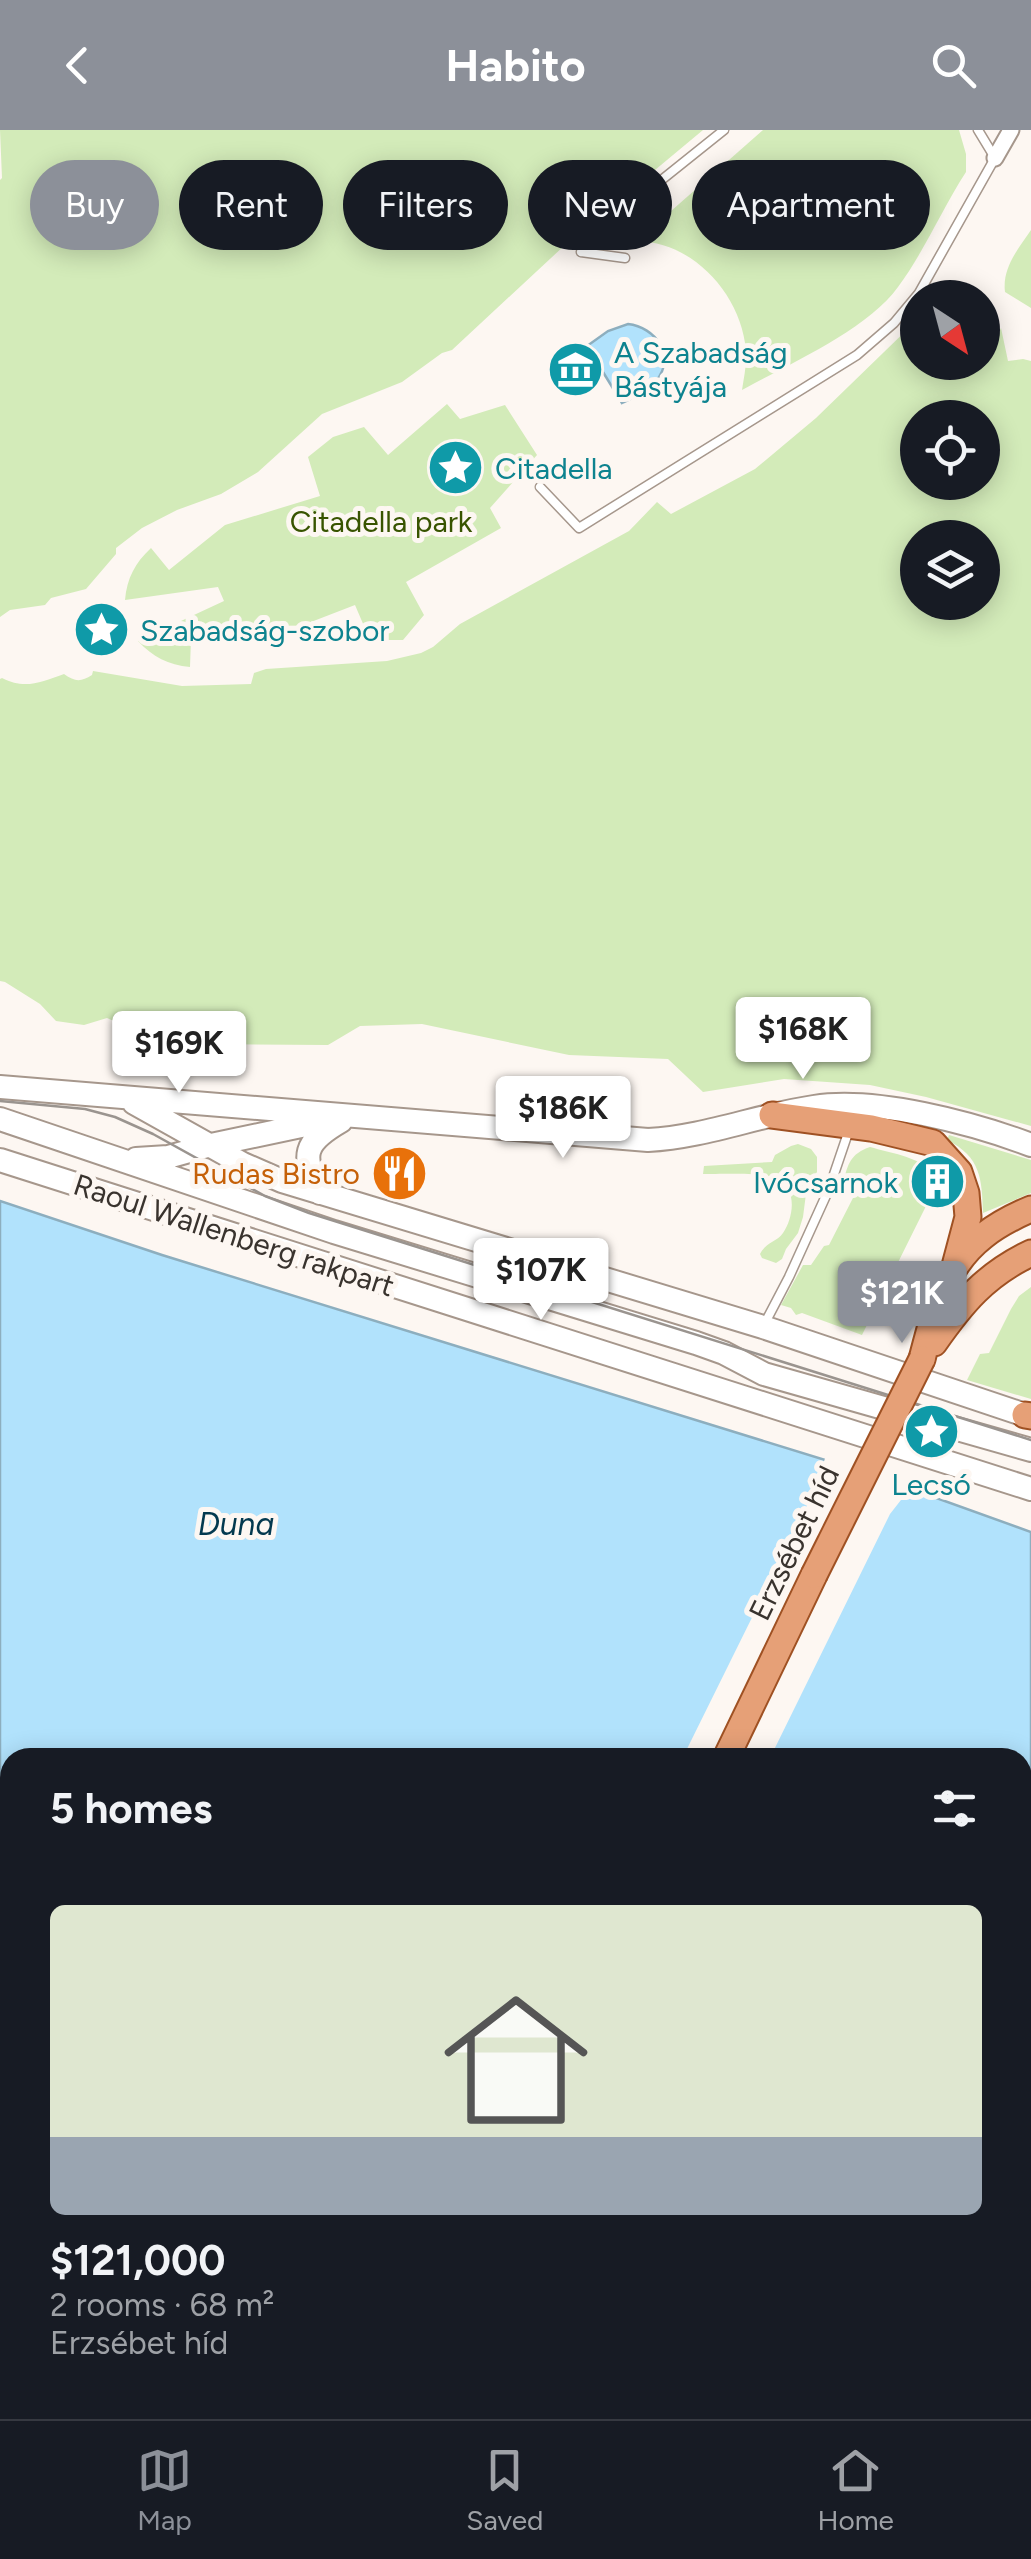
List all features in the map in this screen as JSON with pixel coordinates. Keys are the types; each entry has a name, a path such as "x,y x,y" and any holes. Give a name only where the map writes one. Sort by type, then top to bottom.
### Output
{"main road":[{"path":"0,1086 648,1140 827,1105 875,1107 919,1114 1031,1145"},
{"path":"122,1097 243,1164 282,1181 764,1327 1028,1415"},
{"path":"772,1115 922,1139 933,1143 959,1172 968,1217 922,1359"},
{"path":"120,1159 168,1157 348,1117"},
{"path":"320,1193 308,1165 310,1144 348,1117"},
{"path":"0,1119 334,1232 696,1343 764,1374 1031,1450"},
{"name":"Raoul Wallenberg rakpart","path":"0,1160 1031,1489"},
{"path":"955,1266 981,1236 1031,1209"},
{"path":"922,1359 975,1290 1031,1253"},
{"name":"Erzsébet híd","path":"731,1748 922,1359"}],"street":[{"path":"995,158 1011,130"}],"lane":[{"path":"625,258 580,252 724,130"},
{"path":"540,487 579,528 857,355 878,338 919,293 995,158 978,130"},
{"path":"764,1327 829,1189 850,1125"}],"green space":[{"path":"0,130 703,130 667,160 528,160 528,250 560,250 452,350 402,382 322,414 258,472 221,494 142,528 116,548 116,554 86,589 51,598 45,605 10,610 0,617"},
{"path":"763,130 959,130 966,172 930,235 930,160 729,160"},
{"path":"692,193 692,250 921,250 898,287 867,318 742,390 746,350 735,310 711,275 672,249 672,210"},
{"path":"1031,230 1031,308 1005,292 1005,283 1012,259"},
{"path":"1001,328 1008,361 1031,361 1031,1126 870,1085 784,1079 703,1092 668,1059 569,1055 422,1024 360,1026 328,1045 196,1044 149,1037 107,1018 84,1025 56,1021 40,1004 0,981 0,679 26,684 64,674 81,680 93,671 182,686 251,684 254,673 266,669 387,661 421,653 460,624 629,531 657,502 671,514 755,469 816,418 900,336 900,380 1000,380"},
{"name":"Citadella park","path":"447,404 460,419 505,405 537,455 490,508 501,528 406,582 424,615 403,640 370,640 355,605 267,639 191,638 190,667 161,659 138,641 224,601 218,587 125,600 133,571 151,548 169,570 225,525 320,496 308,457 333,437 364,427 388,455"},
{"path":"949,1135 1031,1160 1031,1193 983,1213 977,1170 967,1154 947,1140"},
{"path":"798,1144 811,1149 817,1157 817,1172 807,1186 798,1233 776,1263 760,1254 787,1226 792,1203 788,1188 769,1176 703,1174 704,1166 772,1162 775,1155"},
{"path":"870,1147 910,1158 931,1170 921,1173 930,1198 862,1335 802,1313 796,1315 791,1308 781,1305 803,1265 811,1265 824,1246 829,1245 854,1196 855,1187 843,1183 848,1165 854,1156"},
{"path":"1031,1287 1031,1399 967,1380 980,1354 989,1353 1019,1296"}],"water":[{"path":"628,324 654,337 664,362 653,385 622,403 587,346 608,331"},
{"name":"Duna","path":"0,1201 162,1255 864,1472 1031,1532 1031,1748 0,1748"}],"pier":[{"path":"826,1455 911,1484 890,1514 775,1748 687,1748 820,1480"}],"tram line":[{"path":"0,1101 85,1109 115,1117 265,1196 309,1213 1031,1440"}],"place":[{"name":"A Szabadság Bástyája","path":"575,369"},
{"name":"Citadella","path":"456,468"},
{"name":"Szabadság-szobor","path":"101,630"},
{"name":"Rudas Bistro","path":"399,1173"},
{"name":"Ivócsarnok","path":"937,1182"},
{"name":"Lecsó","path":"931,1432"}]}
